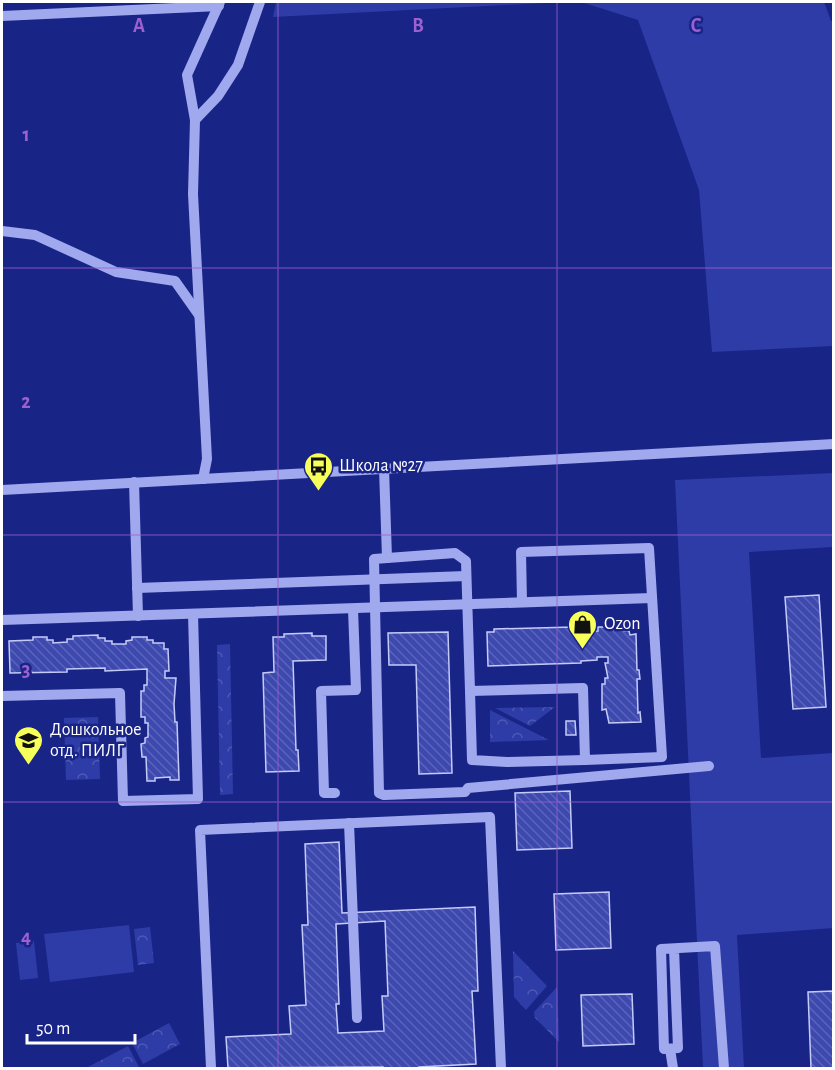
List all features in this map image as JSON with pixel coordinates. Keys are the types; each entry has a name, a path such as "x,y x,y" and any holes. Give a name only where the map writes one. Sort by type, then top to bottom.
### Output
{"street":[{"path":"195,120 218,96 238,65 260,2"},
{"path":"2,16 220,4 187,75 195,120 193,194 207,459 203,479"},
{"path":"2,231 35,235 116,272 175,281 199,315"},
{"path":"2,490 834,444"},
{"path":"384,468 387,558"},
{"path":"134,482 138,616"},
{"path":"522,603 520,552 649,548 662,757 507,762 472,760 466,561 455,553 374,559 379,793 384,795 465,792 468,788 709,766"},
{"path":"137,588 466,576"},
{"path":"2,620 652,598"},
{"path":"335,793 324,793 321,691 356,690 353,609"},
{"path":"2,696 120,693 123,801 198,799 193,614"},
{"path":"470,692 583,688 585,760"},
{"path":"210,1068 200,830 490,817 501,1068"},
{"path":"349,823 357,1018"},
{"path":"673,1068 670,1049 664,1049 661,949 715,946 724,1068"}],"green space":[{"path":"276,2 566,2 273,17"},
{"path":"581,2 824,2 831,21 834,21 833,346 712,352 699,190 638,20"},
{"path":"833,473 833,547 749,552 761,758 833,753 834,928 737,935 744,1068 703,1068 675,480"},
{"path":"230,644 233,794 220,795 217,645"},
{"path":"555,707 530,726 495,708"},
{"path":"490,710 549,740 490,742"},
{"path":"98,717 100,779 66,780 64,718"},
{"path":"129,925 134,972 50,982 44,934"},
{"path":"150,927 154,963 138,965 134,929"},
{"path":"34,941 38,978 20,980 16,943"},
{"path":"513,951 547,986 526,1010 514,997"},
{"path":"557,987 559,1042 535,1018 534,1012"},
{"path":"169,1023 180,1044 143,1064 132,1043"},
{"path":"128,1046 139,1067 86,1068"}],"building":[{"path":"819,595 826,707 793,709 785,597"},
{"path":"573,627 573,629 580,629 580,632 598,631 598,627 614,627 614,630 629,631 630,635 636,634 637,670 639,670 640,679 637,679 638,713 640,712 641,722 609,723 606,709 602,710 602,684 605,684 605,678 608,678 605,663 608,663 608,657 597,657 597,660 581,661 581,663 488,666 487,632 494,632 494,629"},
{"path":"448,632 452,773 419,774 416,665 389,665 388,633"},
{"path":"312,633 312,636 326,636 326,660 293,661 296,750 298,750 299,771 266,772 263,673 274,672 273,637 284,637 284,634"},
{"path":"98,635 98,638 105,638 105,641 112,641 112,644 126,644 126,641 132,640 132,637 147,637 147,640 153,640 153,643 164,643 164,649 168,649 169,671 165,671 165,678 176,678 174,704 175,722 177,722 179,780 170,780 170,777 147,781 146,757 142,757 141,744 145,743 145,738 148,737 148,723 145,723 145,717 141,717 141,691 144,691 144,685 147,685 147,669 105,671 105,668 67,669 67,672 10,673 9,641 47,637 47,640 53,640 53,643 67,642 67,639 73,639 73,636"},
{"path":"566,721 575,721 576,735 566,735"},
{"path":"570,791 572,848 517,850 515,793"},
{"path":"339,842 342,913 475,907 478,991 472,991 476,1064 419,1068 228,1068 226,1037 291,1034 289,1006 306,1005 302,925 308,925 305,844","holes":["385,921 388,996 382,996 384,1031 338,1033 336,924"]},
{"path":"609,892 611,948 556,950 554,894"},
{"path":"834,991 834,1068 811,1068 808,992"},
{"path":"632,994 634,1044 583,1046 581,995"}],"place":[{"name":"Школа №27","path":"318,492"},
{"name":"Ozon","path":"583,650"},
{"name":"Дошкольное отд. ПИЛГ","path":"29,766"}]}
